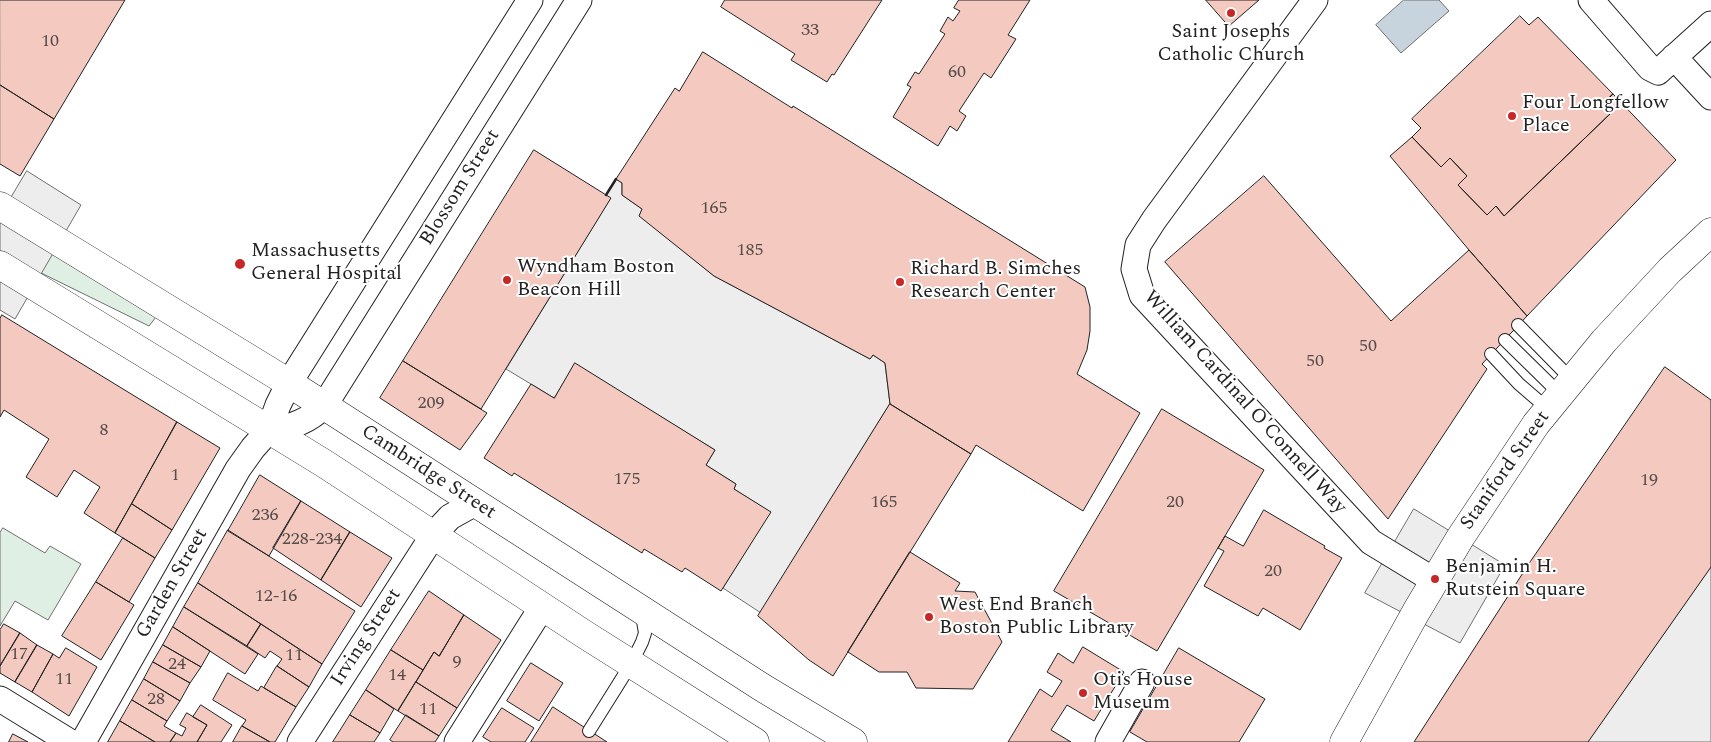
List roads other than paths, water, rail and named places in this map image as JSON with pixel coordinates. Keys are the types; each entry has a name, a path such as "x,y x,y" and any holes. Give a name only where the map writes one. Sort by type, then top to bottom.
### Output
{"main road":[{"name":"Cambridge Street","path":"0,206 290,383 763,688 853,742"},
{"name":"Staniford Street","path":"1344,742 1434,581 1490,491 1536,424 1604,341 1670,270 1711,232"},
{"path":"1,268 269,430 434,534 542,607 755,742"}],"street":[{"name":"Blossom Street","path":"523,2 290,383 278,405 269,430 280,429 299,423 324,406 579,0"},
{"name":"William Cardinal O'Connell Way","path":"1315,0 1154,220 1138,245 1134,269 1142,295 1371,542 1434,581"},
{"path":"1591,0 1650,68 1658,72 1709,29"},
{"path":"523,2 561,29"},
{"path":"1674,57 1711,97"},
{"name":"Garden Street","path":"83,742 238,469 269,430"},
{"name":"Irving Street","path":"300,742 434,534 450,517 475,504"},
{"path":"457,742 542,607"},
{"path":"1108,742 1142,682"},
{"path":"0,699 70,742"}],"lane":[{"path":"1518,325 1560,394"},
{"path":"1505,340 1560,394"},
{"path":"1491,354 1519,384 1560,394"},
{"path":"589,731 631,664 642,642 645,633 643,621 635,606"}],"place":[{"name":"Saint Josephs Catholic Church","path":"1231,13"},
{"name":"Four Longfellow Place","path":"1512,116"},
{"name":"Massachusetts General Hospital","path":"240,264"},
{"name":"Wyndham Boston Beacon Hill","path":"507,280"},
{"name":"Richard B. Simches Research Center","path":"900,282"},
{"name":"Benjamin H. Rutstein Square","path":"1435,579"},
{"name":"West End Branch Boston Public Library","path":"929,617"},
{"name":"Otis House Museum","path":"1083,693"}]}
